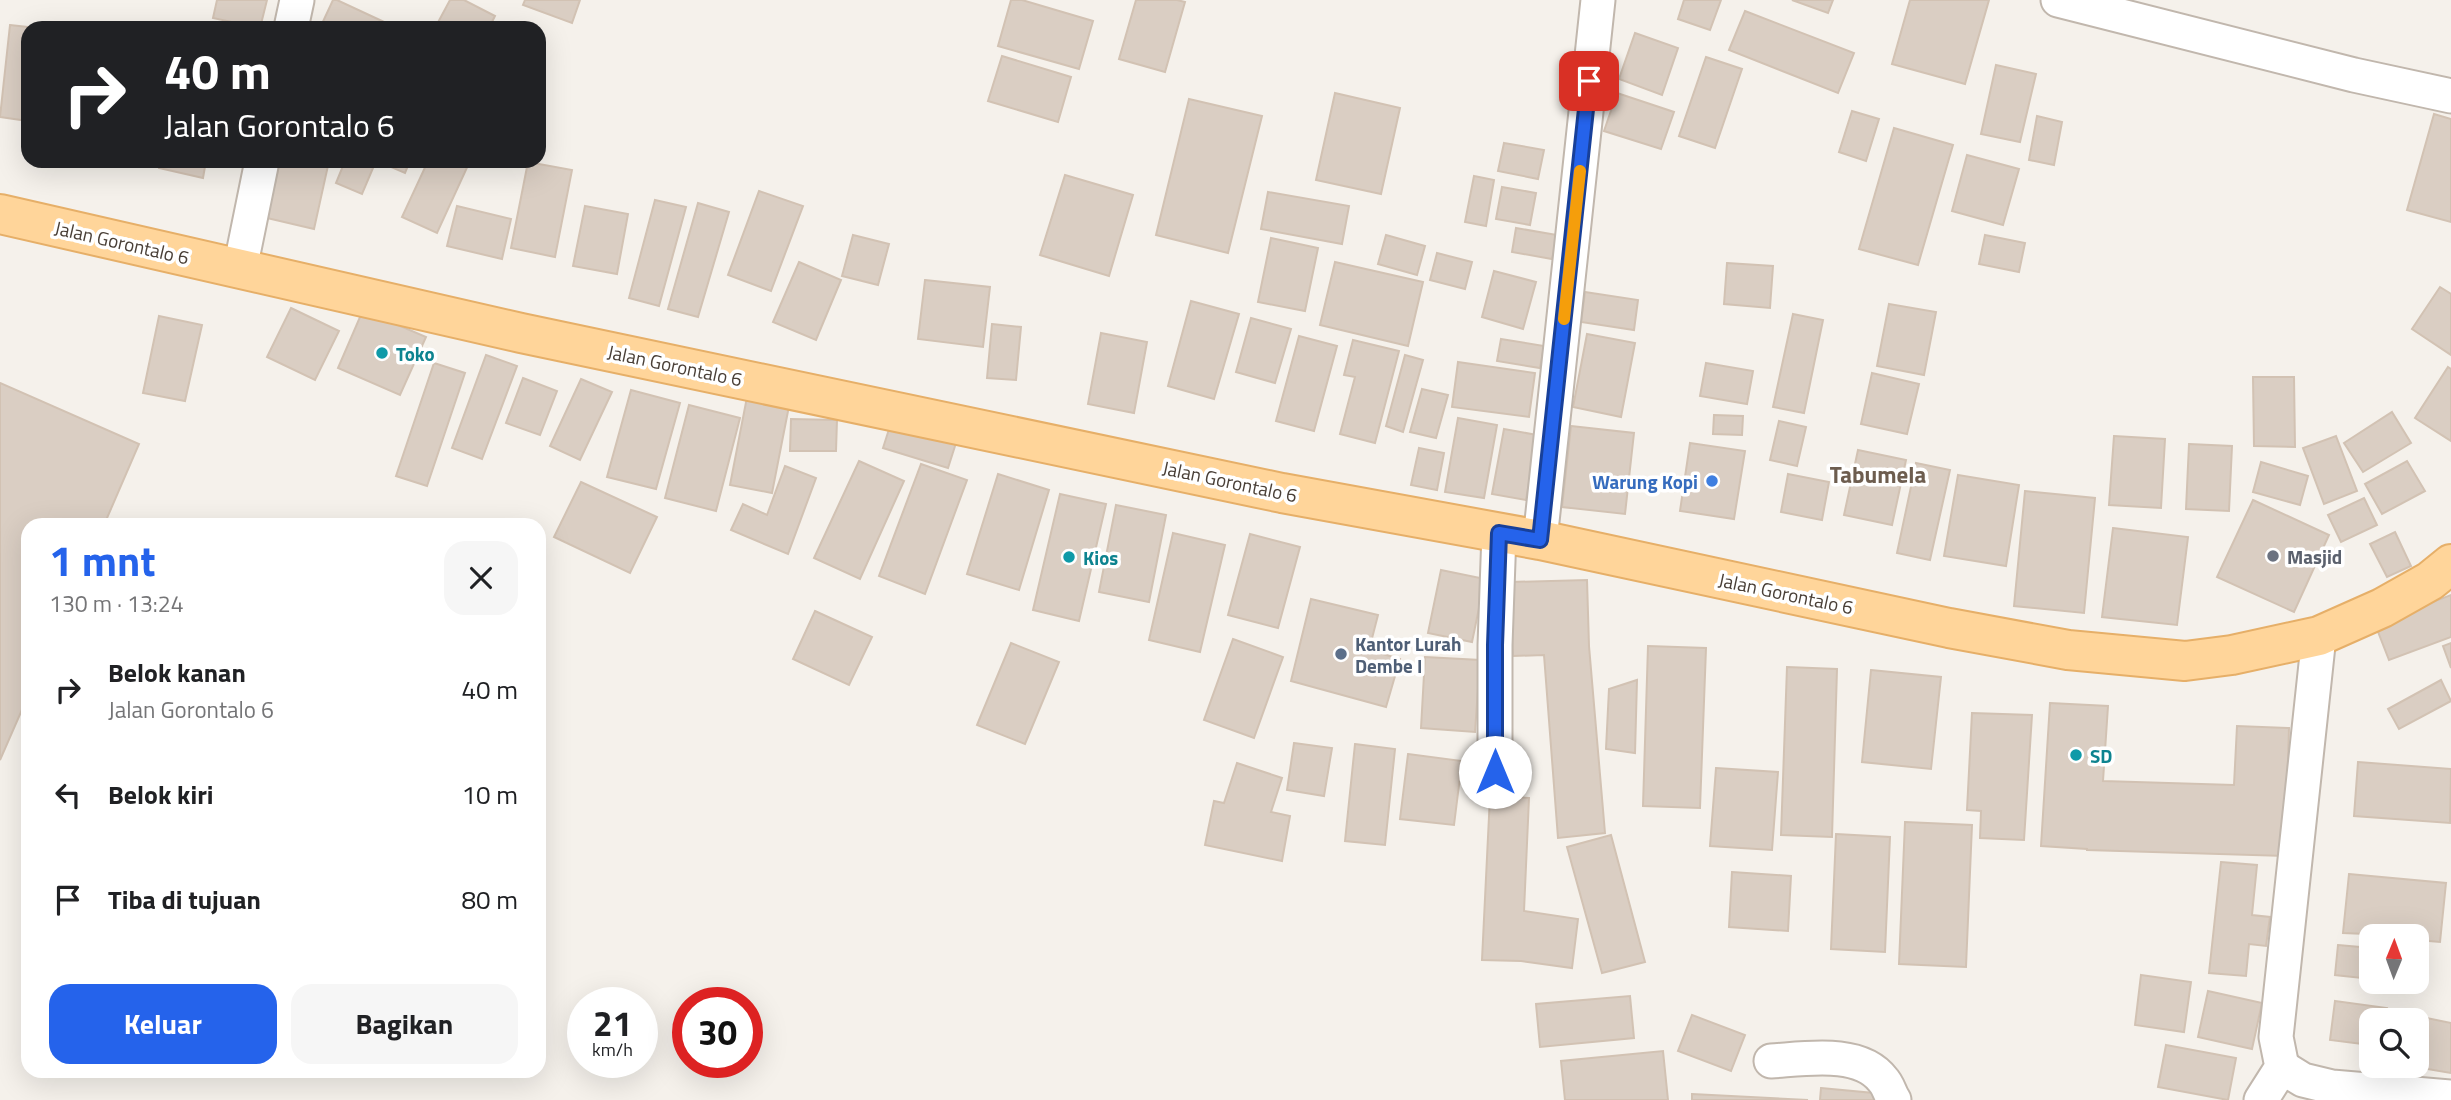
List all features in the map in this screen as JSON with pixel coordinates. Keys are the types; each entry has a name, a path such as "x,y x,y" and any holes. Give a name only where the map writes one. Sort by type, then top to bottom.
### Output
{"main road":[{"name":"Jalan Gorontalo 6","path":"0,214 521,333 1282,493 1540,540 1949,628 2068,650 2185,661 2232,655 2319,636 2382,608 2430,581 2451,564"}],"street":[{"path":"292,21 296,0"},
{"path":"1540,540 1598,0"},
{"path":"2058,0 2354,75 2451,96"},
{"path":"240,269 261,168"},
{"path":"1495,772 1495,645 1499,533"},
{"path":"2261,1100 2282,1067 2276,1037 2319,636"},
{"path":"1771,1061 1834,1058 1860,1063 1883,1078 1894,1100"},
{"path":"2282,1067 2303,1080 2332,1087 2451,1097"}],"building":[{"path":"217,0 267,0 262,21 227,21 213,18"},
{"path":"333,0 337,0 382,21 323,21"},
{"path":"450,0 464,0 495,16 492,21 439,21"},
{"path":"525,0 580,0 572,23 523,5"},
{"path":"1011,0 1022,0 1093,21 1079,69 998,46"},
{"path":"1136,0 1185,2 1165,72 1119,59"},
{"path":"1684,0 1721,0 1710,30 1678,19"},
{"path":"1792,0 1833,0 1828,13"},
{"path":"1910,0 1989,0 1965,84 1892,64"},
{"path":"1745,11 1854,53 1838,93 1729,50"},
{"path":"10,25 21,26 21,120 0,117"},
{"path":"1635,33 1678,48 1662,95 1619,79"},
{"path":"1002,56 1071,77 1058,122 988,101"},
{"path":"1706,57 1742,69 1715,148 1679,136"},
{"path":"1996,65 2036,74 2020,142 1981,134"},
{"path":"1335,93 1400,108 1381,194 1316,180"},
{"path":"1617,93 1674,112 1661,149 1604,131"},
{"path":"1189,99 1262,116 1228,253 1156,235"},
{"path":"1852,111 1879,119 1866,161 1839,152"},
{"path":"2434,114 2451,119 2451,222 2407,210"},
{"path":"2037,116 2062,122 2054,165 2029,160"},
{"path":"1894,128 1953,145 1918,265 1859,249"},
{"path":"1504,143 1544,150 1538,179 1498,171"},
{"path":"1967,155 2019,169 2003,225 1952,211"},
{"path":"546,165 572,170 555,257 511,248 527,168 546,168"},
{"path":"159,168 205,168 203,178"},
{"path":"278,168 327,168 314,229 267,218"},
{"path":"342,168 373,168 362,194 336,183"},
{"path":"393,168 407,168 405,173"},
{"path":"425,168 467,168 437,233 402,217"},
{"path":"1065,175 1133,195 1109,276 1040,255"},
{"path":"1474,176 1494,180 1486,226 1465,222"},
{"path":"1502,187 1536,193 1530,225 1496,219"},
{"path":"759,191 803,206 771,291 728,275"},
{"path":"1268,192 1349,206 1342,244 1261,229"},
{"path":"655,200 686,207 659,306 629,298"},
{"path":"698,203 729,212 698,317 668,309"},
{"path":"457,206 511,219 502,259 447,246"},
{"path":"585,206 628,214 617,274 573,266"},
{"path":"1516,228 1557,235 1552,259 1512,252"},
{"path":"853,235 889,244 878,285 842,276"},
{"path":"1386,235 1425,246 1417,275 1378,264"},
{"path":"1985,235 2025,243 2019,272 1979,264"},
{"path":"1271,238 1318,248 1305,311 1258,302"},
{"path":"1437,253 1472,262 1465,289 1430,280"},
{"path":"799,262 841,280 816,340 773,322"},
{"path":"1335,262 1423,282 1408,346 1320,325"},
{"path":"1727,263 1773,266 1770,308 1724,304"},
{"path":"1494,271 1536,282 1523,329 1482,317"},
{"path":"925,280 990,287 983,347 918,339"},
{"path":"2440,287 2451,294 2451,355 2412,329"},
{"path":"1585,292 1638,300 1634,330 1581,322"},
{"path":"1191,301 1239,314 1214,399 1168,386"},
{"path":"1889,304 1936,312 1924,375 1877,366"},
{"path":"291,308 339,331 315,380 267,357"},
{"name":"Toko","path":"363,310 426,337 400,395 338,368"},
{"path":"1793,314 1823,320 1804,413 1773,407"},
{"path":"159,316 202,325 185,401 143,393"},
{"path":"1251,318 1291,329 1275,383 1236,372"},
{"path":"992,324 1021,327 1016,380 987,378"},
{"path":"1101,333 1147,342 1134,413 1088,404"},
{"path":"1587,334 1635,343 1621,417 1573,407"},
{"path":"1299,336 1337,346 1314,431 1276,421"},
{"path":"1501,339 1544,346 1540,368 1497,361"},
{"path":"1353,340 1399,351 1375,443 1340,434 1355,377 1344,375"},
{"path":"486,355 517,366 482,459 452,448"},
{"path":"1405,355 1423,360 1403,432 1386,426"},
{"path":"1458,362 1535,373 1529,417 1452,407"},
{"path":"434,363 465,373 427,486 396,476"},
{"path":"1706,363 1753,371 1747,404 1700,396"},
{"path":"2448,367 2451,369 2451,441 2415,418"},
{"path":"1872,373 1919,384 1907,434 1861,424"},
{"path":"2253,377 2294,377 2295,447 2254,446"},
{"path":"523,378 557,391 540,435 506,423"},
{"path":"581,379 612,392 580,460 550,446"},
{"path":"0,383 139,444 107,518 21,518 21,712 0,760"},
{"path":"1422,389 1448,395 1436,438 1410,432"},
{"path":"631,390 680,403 656,489 607,477"},
{"path":"748,392 790,401 772,493 730,485"},
{"path":"689,405 740,418 716,511 665,498"},
{"path":"2392,412 2411,443 2363,472 2344,443"},
{"path":"1714,415 1743,416 1742,435 1713,434"},
{"path":"1458,418 1497,425 1484,498 1445,492"},
{"path":"791,419 837,420 836,451 790,451"},
{"path":"1779,421 1806,427 1797,466 1770,460"},
{"path":"891,423 956,443 948,468 883,448"},
{"path":"1571,426 1634,433 1625,514 1562,507"},
{"path":"1504,429 1537,435 1526,500 1492,494"},
{"path":"2114,436 2165,439 2161,508 2109,505"},
{"path":"2336,436 2357,491 2324,504 2303,448"},
{"name":"Warung Kopi","path":"1690,443 1745,451 1734,519 1680,511"},
{"path":"2189,444 2232,446 2229,511 2186,509"},
{"path":"1419,448 1444,453 1437,490 1411,485"},
{"path":"1858,450 1906,460 1892,525 1844,515"},
{"path":"859,461 904,481 860,579 814,558"},
{"path":"2407,461 2425,491 2382,514 2365,484"},
{"path":"2261,462 2308,476 2300,505 2253,492"},
{"path":"1916,463 1950,470 1930,560 1897,553"},
{"path":"921,464 967,480 925,594 879,576"},
{"path":"785,466 816,478 788,554 731,530 743,504 767,515"},
{"name":"Kios","path":"998,474 1049,490 1019,590 967,574"},
{"path":"1788,474 1829,482 1822,520 1781,512"},
{"path":"1958,475 2019,485 2006,566 1944,556"},
{"path":"581,482 657,517 630,573 554,537"},
{"path":"2025,491 2095,498 2084,613 2014,606"},
{"name":"Kios","path":"1060,494 1106,504 1079,621 1033,610"},
{"path":"2364,498 2377,525 2341,542 2328,515"},
{"name":"Masjid","path":"2253,500 2329,535 2294,612 2217,577"},
{"path":"1116,505 1166,515 1149,602 1099,592"},
{"path":"2113,528 2188,537 2177,625 2102,617"},
{"path":"2395,532 2411,566 2387,577 2370,544"},
{"path":"1173,533 1225,545 1200,652 1149,640"},
{"path":"1250,534 1300,547 1278,628 1228,615"},
{"path":"1441,570 1485,579 1472,642 1428,633"},
{"path":"1587,580 1589,646 1605,833 1558,838 1544,655 1513,656 1510,582"},
{"path":"2451,595 2451,637 2389,660 2375,624"},
{"name":"Kantor Lurah Dembe I","path":"1311,599 1378,615 1369,650 1400,659 1386,707 1291,681"},
{"path":"815,611 872,637 849,685 793,659"},
{"path":"1233,639 1283,657 1254,738 1204,720"},
{"path":"1011,643 1059,662 1025,744 977,725"},
{"path":"2451,643 2451,668 2443,646"},
{"path":"1648,646 1706,648 1700,808 1643,806"},
{"path":"1425,657 1480,660 1475,732 1421,728"},
{"path":"1787,667 1837,669 1832,837 1781,835"},
{"path":"1871,670 1941,677 1931,769 1862,762"},
{"path":"1637,680 1635,753 1606,749 1609,689"},
{"path":"2441,680 2451,701 2399,729 2388,709"},
{"name":"SD","path":"2050,703 2108,706 2103,781 2234,785 2237,726 2289,728 2285,856 2087,850 2041,846"},
{"path":"1972,713 2032,715 2024,840 1980,838 1981,811 1967,810"},
{"path":"1294,743 1332,748 1324,796 1287,790"},
{"path":"1355,744 1395,749 1385,845 1345,841"},
{"path":"1408,754 1462,761 1454,825 1400,819"},
{"path":"2358,762 2451,769 2450,823 2354,816"},
{"path":"1237,763 1282,778 1271,812 1290,816 1282,861 1205,845 1214,801 1224,803"},
{"path":"1716,768 1778,772 1772,850 1710,846"},
{"path":"1490,796 1529,798 1524,911 1578,919 1572,968 1521,961 1482,960"},
{"path":"1905,822 1972,825 1966,967 1899,964"},
{"path":"1836,834 1890,837 1885,952 1831,949"},
{"path":"1611,835 1645,962 1602,973 1567,847"},
{"path":"2221,862 2257,865 2252,915 2270,917 2266,946 2249,944 2246,976 2209,973"},
{"path":"1732,872 1791,876 1788,931 1729,927"},
{"path":"2349,874 2446,883 2440,942 2429,941 2429,924 2359,924 2359,934 2343,933"},
{"path":"2338,945 2359,947 2359,978 2335,975"},
{"path":"2141,975 2191,982 2184,1032 2135,1025"},
{"path":"2208,991 2262,1003 2252,1049 2198,1037"},
{"path":"1630,996 1634,1038 1540,1047 1536,1004"},
{"path":"2335,1001 2387,1008 2359,1008 2359,1044 2330,1040"},
{"path":"1692,1015 1745,1035 1731,1071 1678,1051"},
{"path":"2429,1018 2451,1023 2451,1073 2429,1069"},
{"path":"2166,1045 2236,1058 2228,1100 2158,1087"},
{"path":"1663,1051 1668,1100 1565,1100 1561,1061"},
{"path":"1821,1088 1884,1094 1883,1100 1820,1100"},
{"path":"1692,1094 1808,1100 1692,1100"}],"slow traffic":[{"path":"1564,319 1580,171"}],"place":[{"name":"Toko","path":"382,353"},
{"name":"Warung Kopi","path":"1712,481"},
{"name":"Masjid","path":"2273,556"},
{"name":"Kios","path":"1069,557"},
{"name":"Kantor Lurah Dembe I","path":"1341,654"},
{"name":"SD","path":"2076,755"}],"district":[{"name":"Tabumela","path":"1878,474"}],"route":[{"path":"1495,772 1495,645 1499,533 1540,540 1589,81"}]}
